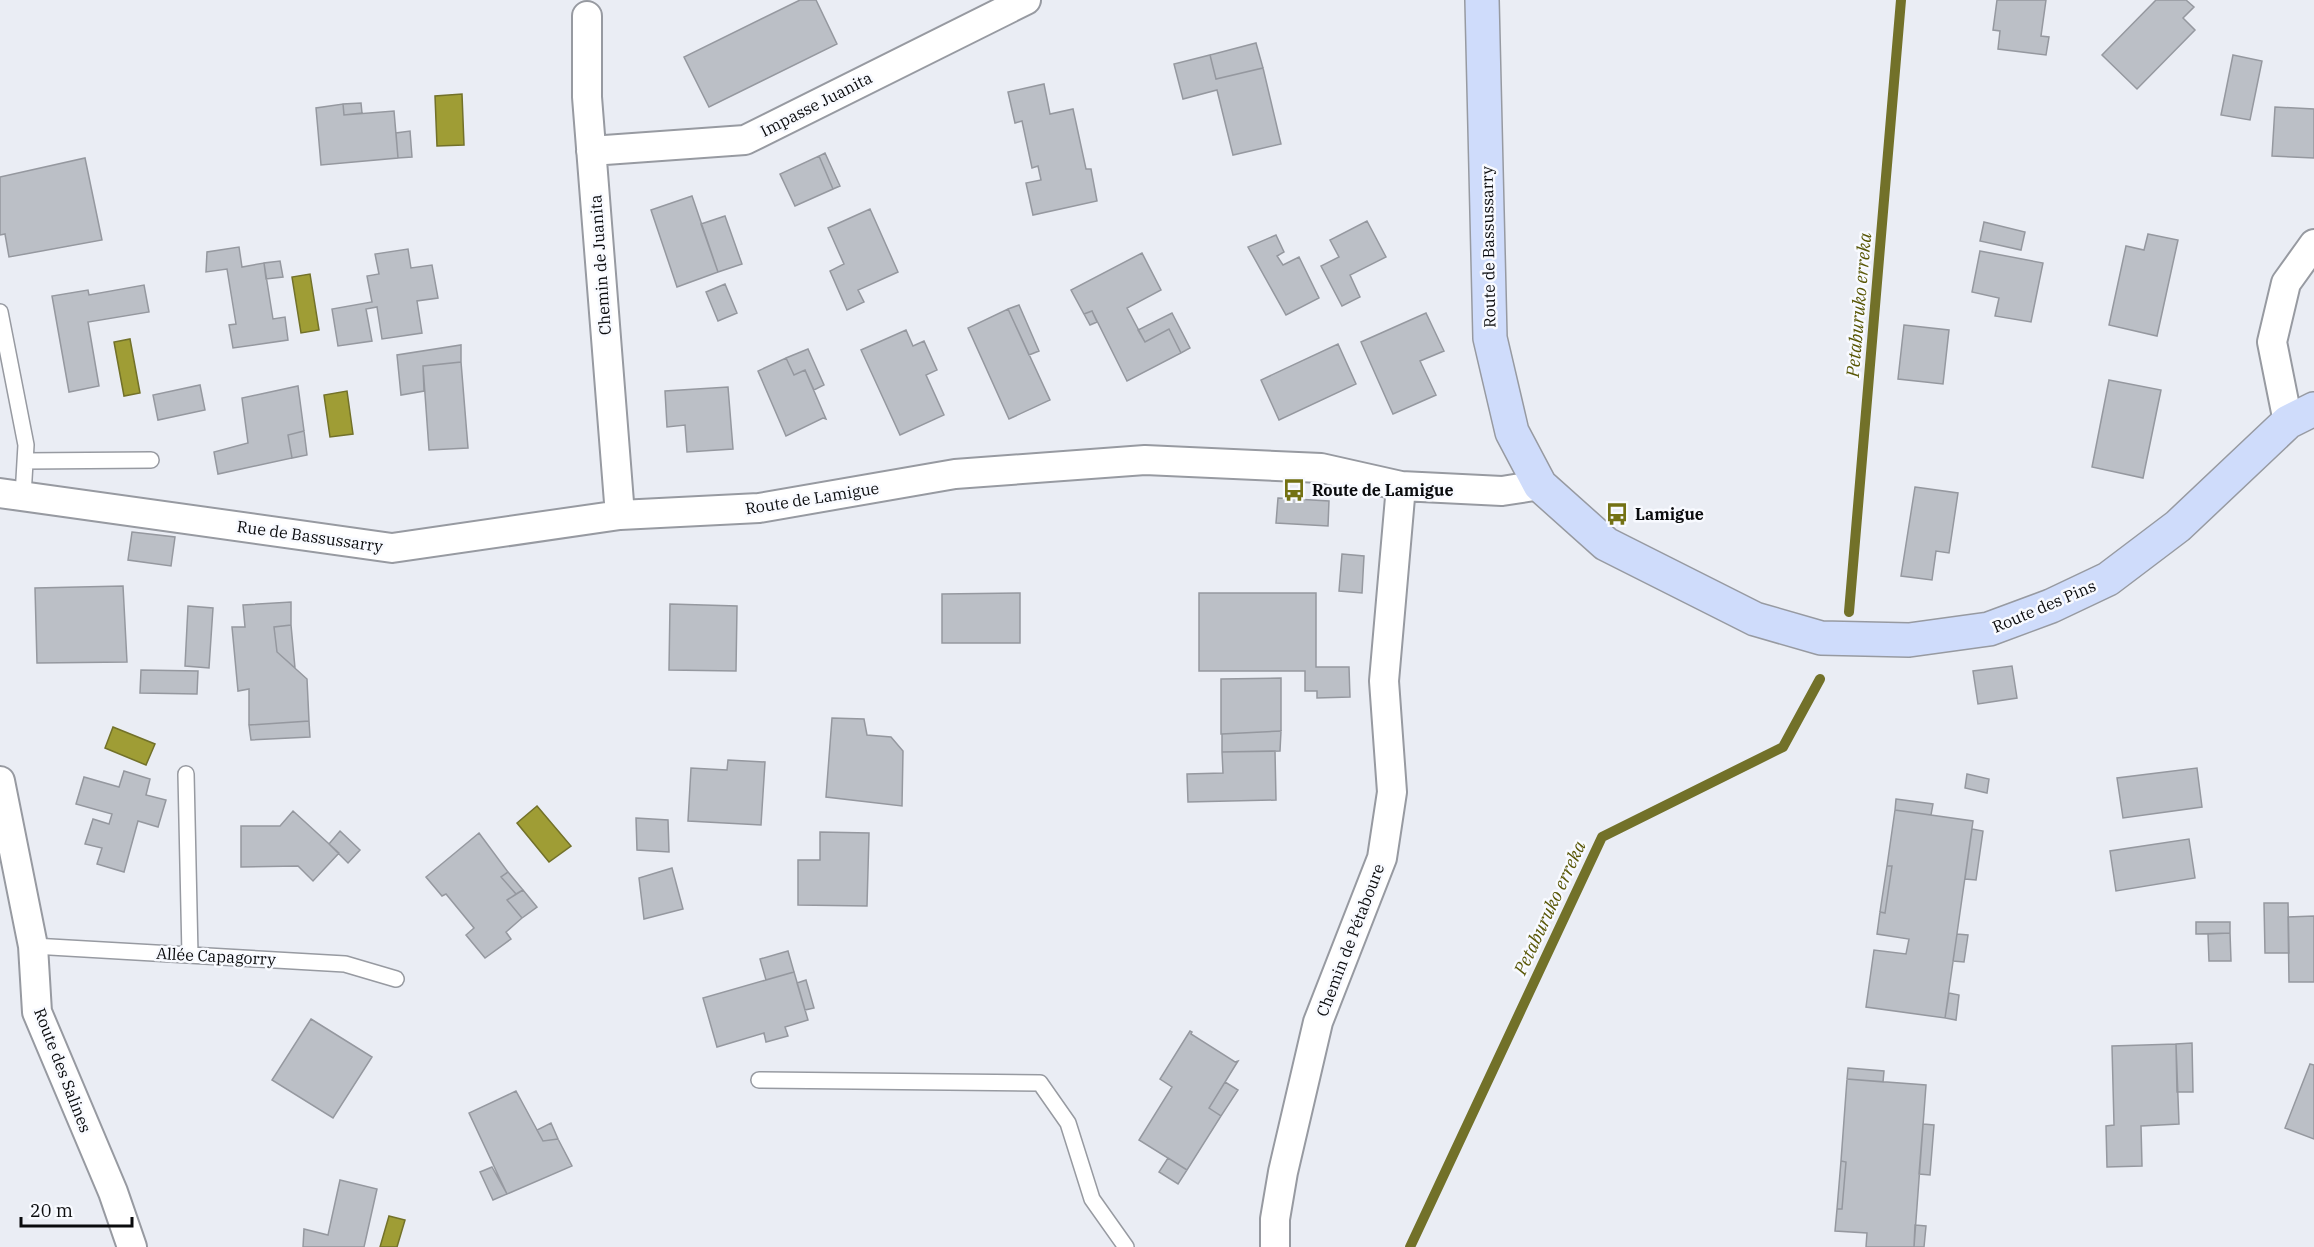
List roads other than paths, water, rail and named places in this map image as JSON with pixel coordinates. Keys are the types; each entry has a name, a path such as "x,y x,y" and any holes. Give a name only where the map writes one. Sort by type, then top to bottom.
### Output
{"street":[{"name":"Impasse Juanita","path":"591,151 745,140 1026,0"},
{"name":"Route de Bassussarry","path":"1482,0 1490,338 1512,432 1540,484"},
{"name":"Chemin de Juanita","path":"587,16 587,97 620,514"},
{"path":"2301,416 2272,342 2286,283 2314,244"},
{"name":"Route des Pins","path":"1540,484 1606,544 1755,619 1821,638 1909,640 1989,629 2051,606 2108,579 2178,526 2301,416"},
{"name":"Route de Lamigue","path":"620,514 759,508 955,474 1145,460 1321,468 1401,486 1502,491 1540,484"},
{"name":"Chemin de Pétaboure","path":"1275,1247 1275,1219 1283,1172 1318,1022 1382,858 1392,792 1384,681 1401,486"},
{"name":"Rue de Bassussarry","path":"11,495 392,548 620,514"},
{"name":"Route des Salines","path":"0,781 33,946 37,1012 113,1192 132,1247"}],"lane":[{"path":"0,312 26,445 25,461 11,495"},
{"path":"25,461 151,460"},
{"path":"186,774 190,955"},
{"name":"Allée Capagorry","path":"33,946 345,964 396,979"},
{"path":"759,1080 1040,1083 1068,1123 1092,1199 1126,1247"}],"waterway":[{"name":"Petaburuko erreka","path":"1849,612 1901,0"},
{"name":"Petaburuko erreka","path":"1410,1247 1602,837 1783,747 1820,679"}],"place":[{"name":"Route de Lamigue","path":"1294,490"},
{"name":"Lamigue","path":"1617,514"}]}
